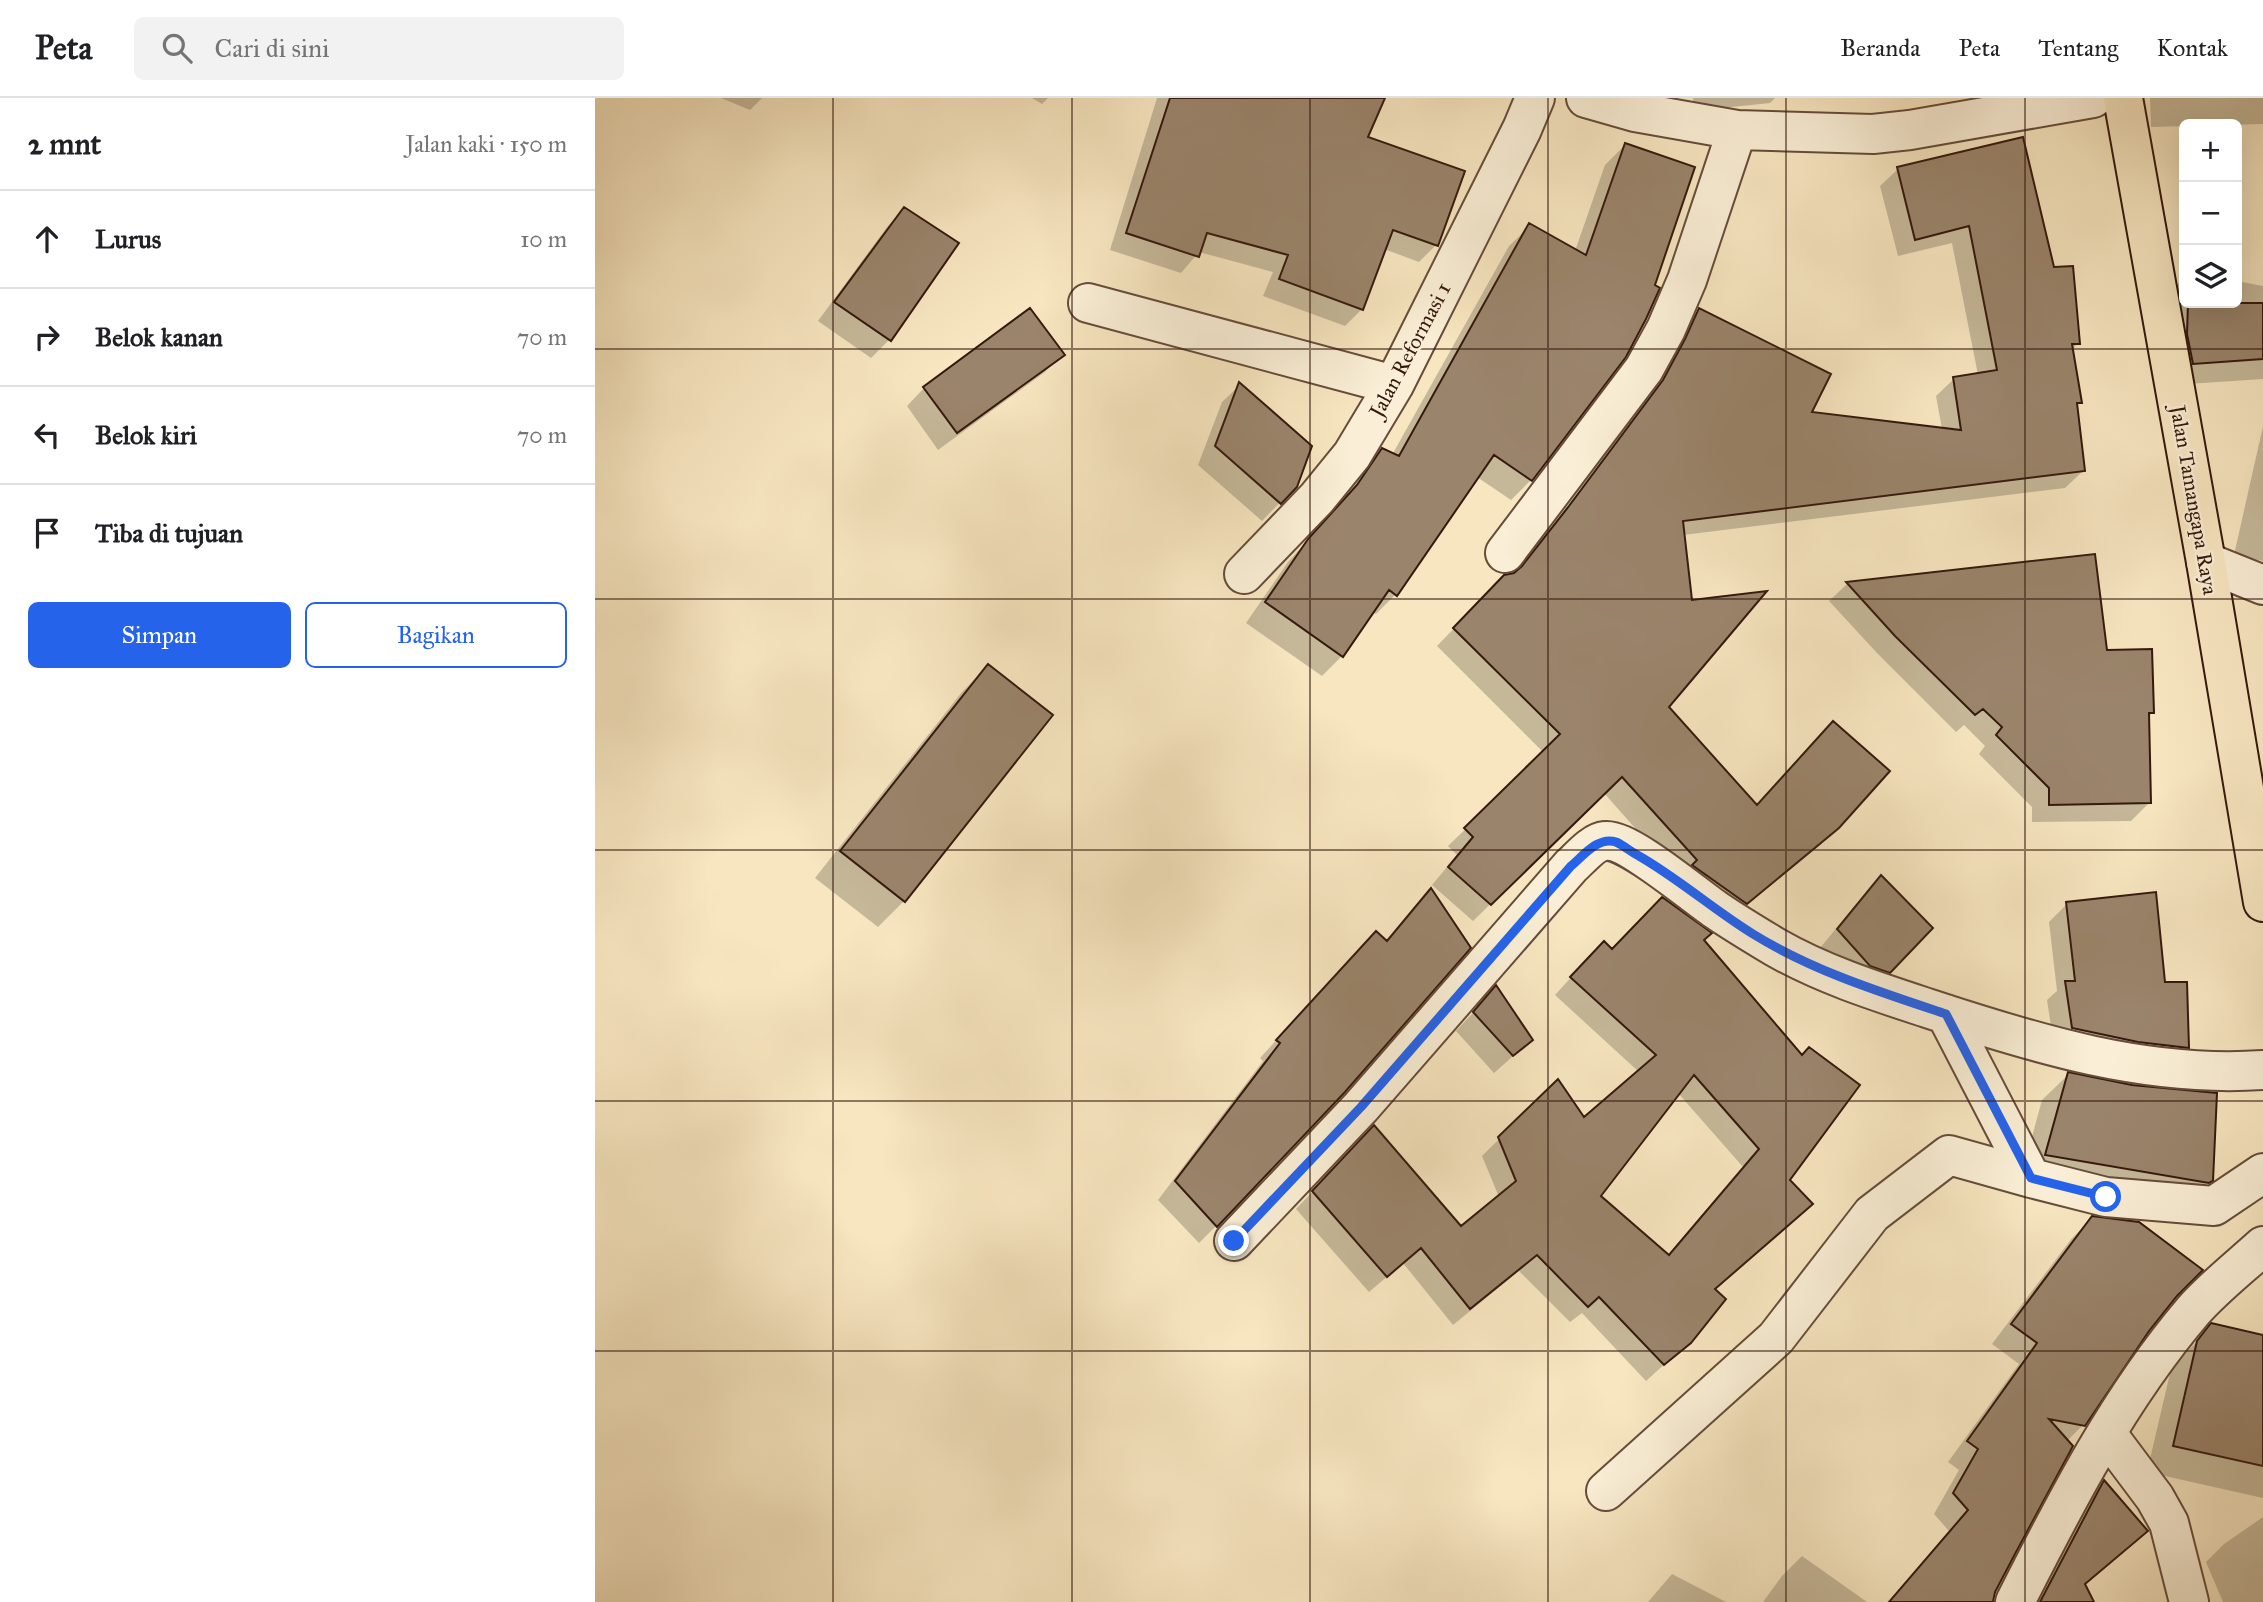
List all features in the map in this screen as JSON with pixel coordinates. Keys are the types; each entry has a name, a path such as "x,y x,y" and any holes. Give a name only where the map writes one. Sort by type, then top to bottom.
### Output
{"main road":[{"name":"Jalan Tamangapa Raya","path":"2123,98 2206,562 2263,902"}],"street":[{"name":"Jalan Reformasi 1","path":"1244,575 1317,498 1352,455 1394,385 1516,142 1535,98"},
{"path":"1586,98 1636,112 1737,130 1873,134 2093,98"},
{"path":"1505,553 1644,369 1666,329 1687,280 1737,130"},
{"path":"1088,303 1394,385"},
{"path":"2206,562 2263,585"},
{"path":"1234,1241 1361,1107 1571,866 1597,843 1605,841 1615,842 1660,869 1713,908 1781,950 1872,990 2066,1051 2163,1069 2233,1072 2263,1070"},
{"path":"1946,1014 2031,1178"},
{"path":"1605,1491 1776,1338 1872,1214 1949,1154 2106,1197 2214,1206 2263,1173"},
{"path":"2015,1602 2076,1485 2148,1369 2194,1309 2263,1246"},
{"path":"2107,1434 2155,1497 2169,1523 2189,1602"}],"building":[{"path":"1170,98 1385,98 1368,137 1465,171 1438,246 1393,230 1363,310 1279,279 1288,255 1207,233 1199,257 1126,233"},
{"path":"2023,137 2054,267 2073,266 2080,344 2072,344 2082,403 2077,403 2085,471 1683,521 1692,600 1767,591 1669,707 1757,805 1833,721 1890,771 1839,828 1747,904 1692,865 1697,860 1622,777 1491,905 1448,867 1473,837 1464,828 1560,734 1453,628 1504,575 1514,573 1522,566 1569,506 1663,380 1699,308 1831,374 1812,412 1961,430 1953,377 1997,370 1969,226 1915,240 1897,167"},
{"path":"1625,143 1695,167 1655,285 1660,288 1626,357 1532,481 1494,455 1397,596 1389,590 1343,657 1265,602 1308,539 1357,485 1382,448 1399,456 1529,223 1586,255"},
{"path":"904,207 959,243 891,341 834,302"},
{"path":"2242,303 2263,303 2263,359 2193,364 2187,334 2188,308 2242,308"},
{"path":"1030,308 1065,355 957,433 923,387"},
{"path":"1239,382 1312,446 1297,487 1281,504 1215,446"},
{"path":"2095,554 2107,650 2152,649 2154,713 2149,713 2151,803 2049,805 2049,788 1996,735 2002,727 1983,709 1975,715 1895,636 1846,582"},
{"path":"988,664 1053,715 905,902 840,851"},
{"path":"1881,875 1933,928 1890,973 1870,966 1837,929"},
{"path":"1431,888 1471,948 1345,1092 1217,1227 1175,1181 1280,1043 1276,1040 1376,931 1387,941"},
{"path":"2156,892 2165,982 2187,982 2189,1048 2138,1042 2072,1028 2065,981 2075,981 2066,902"},
{"path":"1662,897 1712,933 1704,940 1802,1055 1809,1047 1860,1085 1790,1180 1813,1204 1715,1289 1726,1299 1691,1343 1664,1365 1599,1297 1588,1307 1537,1255 1470,1309 1421,1248 1387,1277 1312,1191 1374,1125 1461,1226 1516,1181 1498,1137 1558,1079 1584,1117 1656,1055 1570,977 1604,941 1612,949","holes":["1694,1075 1759,1149 1669,1255 1601,1196"]},
{"path":"1496,985 1533,1040 1513,1056 1473,1012"},
{"path":"2068,1072 2132,1085 2217,1093 2213,1181 2209,1183 2045,1155"},
{"path":"2092,1216 2139,1222 2203,1270 2177,1296 2149,1331 2085,1426 2049,1419 2073,1446 1995,1592 1993,1602 1889,1602 1968,1510 1953,1493 1978,1449 1967,1441 2037,1343 2011,1324"},
{"path":"2211,1323 2263,1335 2263,1466 2173,1446 2197,1341"},
{"path":"2104,1480 2148,1531 2085,1584 2094,1602 2040,1602"}],"route":[{"path":"1234,1241 1361,1107 1571,866 1597,843 1605,841 1615,842 1660,869 1713,908 1781,950 1872,990 1946,1014 2031,1178 2106,1197"}]}
